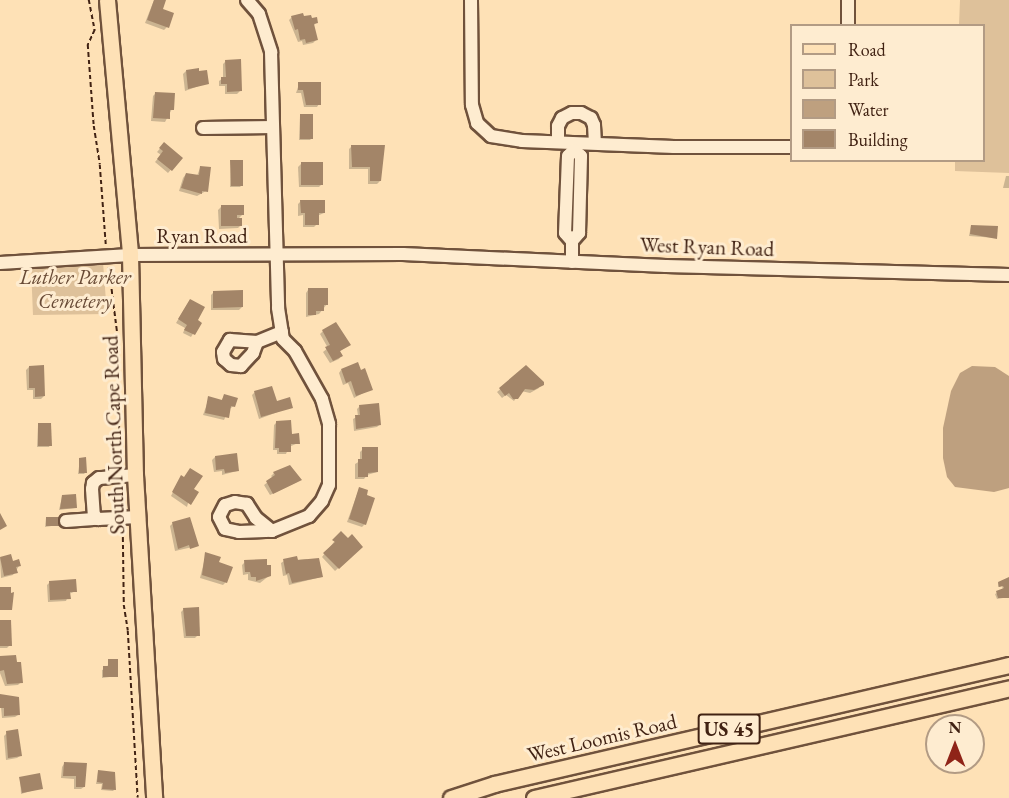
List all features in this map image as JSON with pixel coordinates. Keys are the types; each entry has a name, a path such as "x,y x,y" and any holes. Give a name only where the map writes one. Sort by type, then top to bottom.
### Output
{"main road":[{"name":"South North Cape Road","path":"107,0 130,255 135,475 130,517 154,798"},
{"name":"West Loomis Road","path":"451,798 494,784 1009,665"},
{"name":"West Loomis Road","path":"534,798 1009,688"}],"street":[{"path":"247,0 260,14 271,52 278,308 283,339 295,351 322,399 329,424 330,485 322,501 309,516 272,531"},
{"path":"471,0 471,105 477,123 491,136 558,142 574,146 595,143 790,147"},
{"path":"848,0 848,24"},
{"path":"558,142 558,126 562,118 572,113 581,113 591,118 594,125 595,143"},
{"path":"203,128 273,128"},
{"path":"572,262 572,242 579,233 581,156 574,146"},
{"name":"Ryan Road","path":"0,263 130,255 403,254"},
{"name":"West Ryan Road","path":"403,254 572,262 1009,275"},
{"path":"257,342 282,332"},
{"path":"97,519 94,515 93,483 99,478 135,475"},
{"path":"66,521 130,517"}],"path":[{"path":"89,0 95,30 88,45 107,248"},
{"path":"108,261 118,338 116,385 119,404 118,476 130,517 124,605 128,631 138,798"}],"green space":[{"path":"960,0 1009,0 1009,173 955,171 955,162 985,162 985,24 959,24"},
{"name":"Luther Parker Cemetery","path":"103,262 107,314 33,315 31,267"}],"water":[{"path":"972,366 995,367 1009,376 1009,488 994,492 955,487 947,477 943,458 943,428 951,391 960,373"}],"building":[{"path":"154,0 166,0 163,9 174,13 169,28 147,20"},
{"path":"303,13 304,16 317,17 318,23 314,24 318,40 306,43 305,39 300,40 298,29 295,30 291,16"},
{"path":"241,59 242,91 227,92 227,84 221,84 221,77 226,77 225,60"},
{"path":"199,68 199,71 207,70 209,84 188,89 186,70"},
{"path":"298,82 321,82 321,105 306,105 303,90 298,90"},
{"path":"155,92 175,93 174,110 170,110 170,119 153,118"},
{"path":"300,114 313,114 313,139 300,139"},
{"path":"164,142 183,158 172,171 157,159 163,151 159,148"},
{"path":"351,145 385,145 381,181 370,181 370,167 352,167"},
{"path":"230,160 243,160 243,186 231,186"},
{"path":"301,162 323,162 323,185 301,185"},
{"path":"200,166 211,167 208,192 202,191 202,194 181,188 186,173 199,175"},
{"path":"300,200 325,200 325,213 319,213 319,225 305,225 305,213 301,213"},
{"path":"221,205 244,205 244,215 237,215 237,218 242,218 242,226 221,226"},
{"path":"971,225 998,226 997,239 970,234"},
{"path":"308,288 328,288 328,305 324,305 324,311 316,311 316,315 308,315"},
{"path":"243,290 243,307 213,308 213,291"},
{"path":"190,299 205,307 198,320 202,323 195,335 184,330 187,325 178,319"},
{"path":"336,322 351,345 340,351 343,356 333,361 325,347 330,345 322,330"},
{"path":"358,362 361,370 365,368 373,390 356,396 351,381 346,383 341,369"},
{"path":"44,365 45,396 35,397 35,388 29,388 29,366"},
{"path":"526,365 544,382 544,385 534,390 525,389 518,399 513,399 509,393 505,396 499,388"},
{"path":"272,386 277,401 290,397 293,408 261,417 254,391"},
{"path":"224,394 238,398 235,407 231,406 229,418 205,413 208,396 222,400"},
{"path":"379,403 381,425 356,429 355,415 360,415 359,405"},
{"path":"291,420 292,434 299,433 300,444 291,444 291,452 279,452 279,448 275,448 276,421"},
{"path":"38,423 51,423 52,446 38,446"},
{"path":"362,447 378,447 378,472 368,473 368,477 358,477 358,459 362,459"},
{"path":"237,453 239,471 225,473 224,469 216,470 215,456"},
{"path":"86,457 87,473 79,473 79,458"},
{"path":"290,465 302,480 273,494 266,481 275,475 273,472"},
{"path":"190,468 203,476 194,489 199,492 191,505 172,492 181,475 184,477"},
{"path":"359,487 368,490 367,495 375,498 366,525 349,519"},
{"path":"76,494 77,508 60,509 62,495"},
{"path":"0,513 7,526 0,530"},
{"path":"46,517 59,517 59,526 46,526"},
{"path":"190,517 199,546 190,549 189,545 178,549 172,522"},
{"path":"341,531 348,538 352,534 363,547 339,569 323,553 335,542 332,540"},
{"path":"205,552 221,557 219,562 233,567 227,583 202,575"},
{"path":"11,554 13,561 19,559 21,566 16,567 18,573 4,576 0,557"},
{"path":"297,556 298,560 319,558 323,577 292,583 289,573 286,574 283,559"},
{"path":"267,559 267,565 271,565 271,576 256,581 256,577 251,577 250,572 245,572 244,560"},
{"path":"1009,577 1009,598 998,598 996,591 1004,588 999,587 998,582"},
{"path":"76,579 77,592 70,592 71,599 50,600 49,581"},
{"path":"0,587 11,587 11,593 14,592 12,610 0,610"},
{"path":"199,607 200,636 186,636 183,608"},
{"path":"0,620 11,620 12,646 0,646"},
{"path":"16,655 17,662 21,662 23,683 7,684 4,670 0,671 0,656"},
{"path":"108,659 118,659 118,677 103,677 103,666 108,666"},
{"path":"0,694 19,697 20,715 4,716 4,708 0,708"},
{"path":"18,729 22,756 8,758 6,731"},
{"path":"64,762 87,763 85,787 76,787 76,776 63,776"},
{"path":"98,770 115,772 116,790 102,789 103,783 97,782"},
{"path":"40,773 43,789 22,793 19,777"}]}
